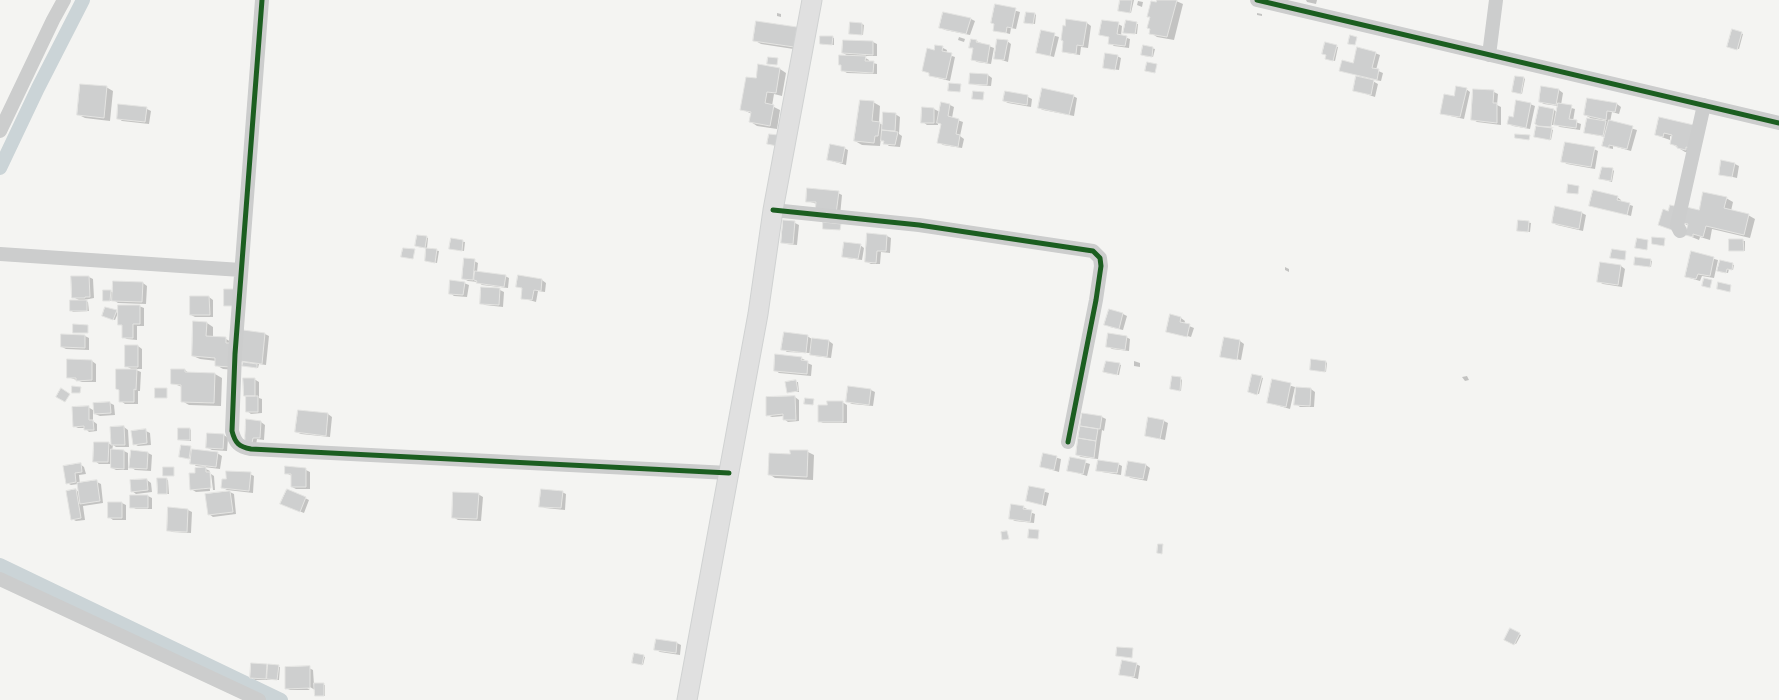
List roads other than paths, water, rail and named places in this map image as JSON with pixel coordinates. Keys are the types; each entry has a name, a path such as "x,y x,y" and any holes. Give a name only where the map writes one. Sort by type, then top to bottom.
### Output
{"main road":[{"path":"687,700 758,314 773,210 812,0"}],"street":[{"path":"0,131 64,0"},
{"path":"262,0 235,354 232,431 235,442 240,447 252,449 729,473"},
{"path":"1257,0 1779,122"},
{"path":"1489,54 1496,0"},
{"path":"1680,231 1678,225 1704,105"},
{"path":"773,210 920,225 1093,251 1097,254 1100,258 1101,266 1096,300 1068,442"},
{"path":"0,254 241,270"},
{"path":"0,579 100,624 259,700"}],"waterway":[{"path":"0,168 83,0"},
{"path":"0,565 281,700"}]}
